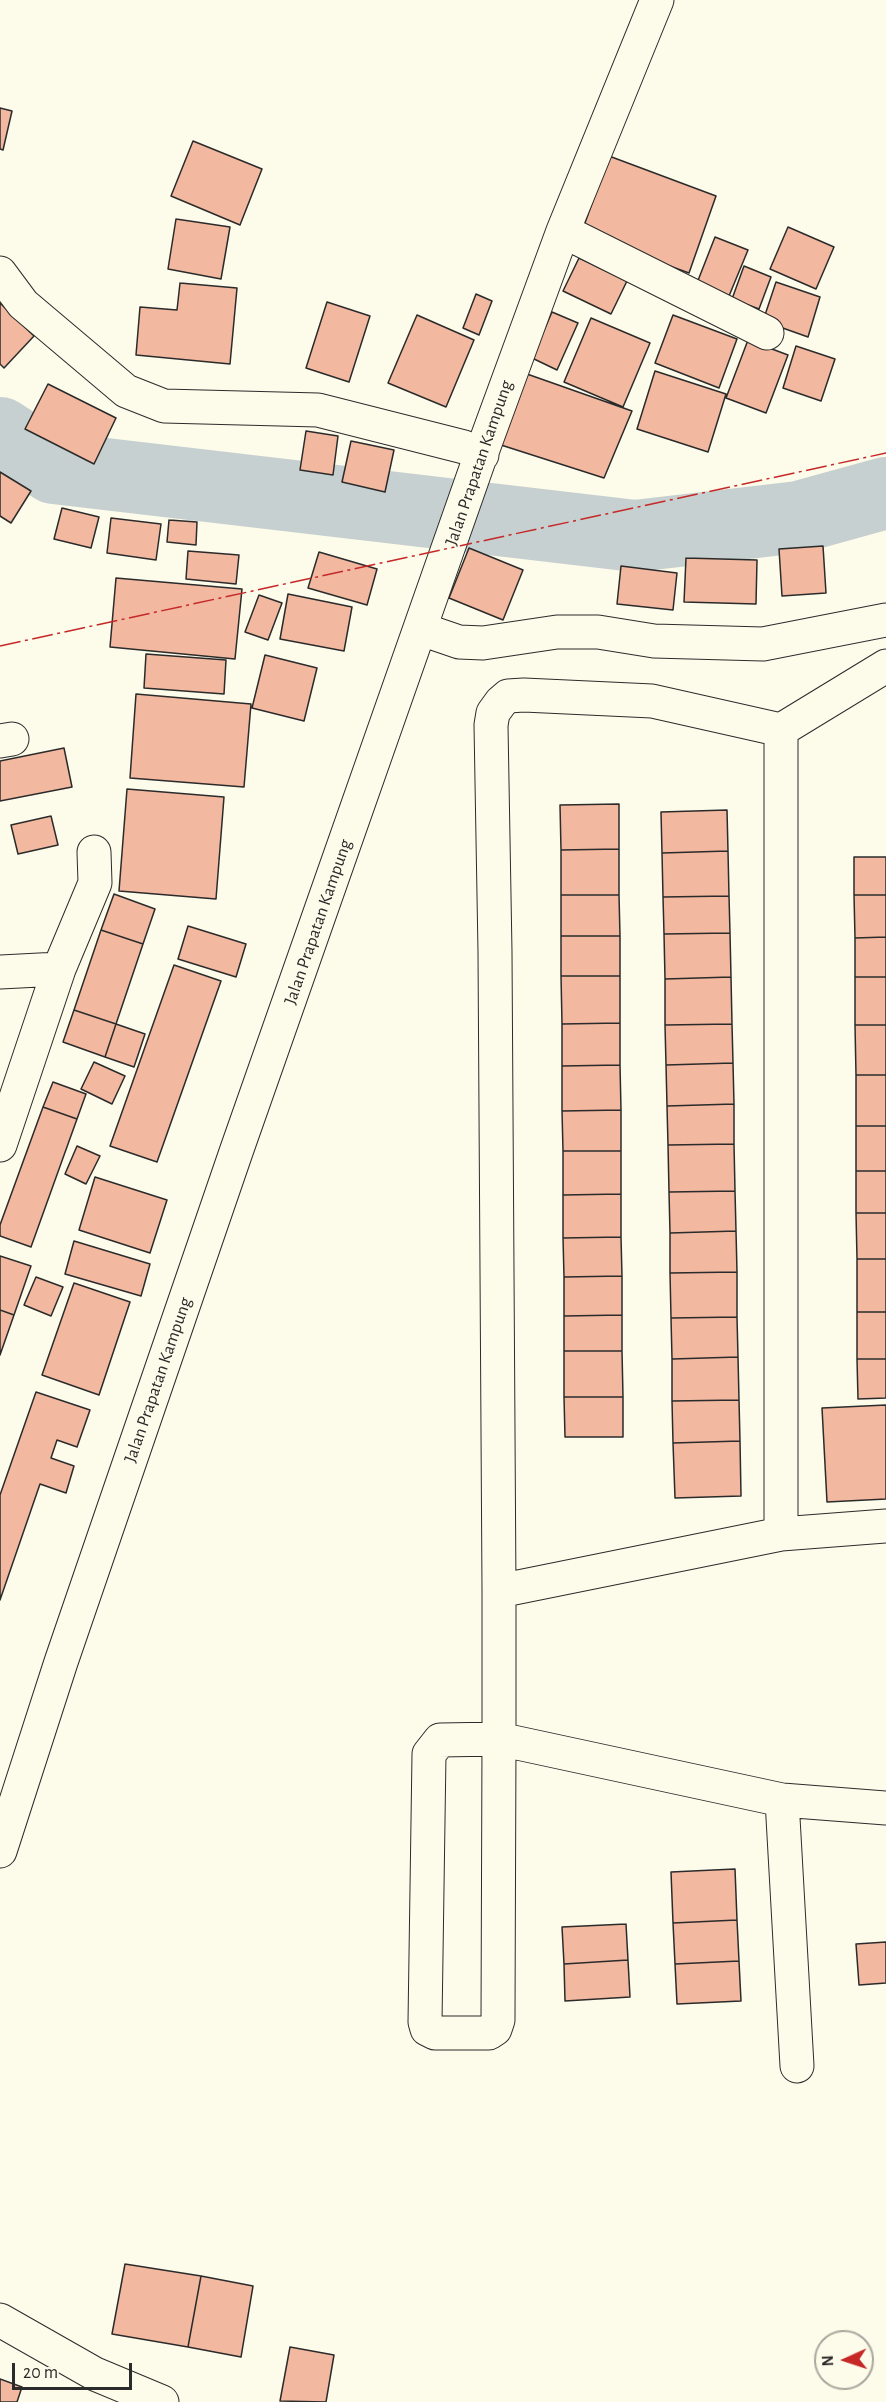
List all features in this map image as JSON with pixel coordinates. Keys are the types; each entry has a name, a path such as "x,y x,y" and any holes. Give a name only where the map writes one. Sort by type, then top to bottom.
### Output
{"street":[{"name":"Jalan Prapatan Kampung","path":"0,1851 61,1662 236,1152 481,458 563,231 657,0"},
{"path":"563,231 767,333"},
{"path":"0,273 23,304 126,391 164,406 318,410 464,447 481,458"},
{"path":"421,629 459,642 483,643 557,632 598,632 654,641 763,644 886,620"},
{"path":"886,666 781,730 652,701 508,696 493,713 491,725 495,952 500,1739 498,2020 495,2029 489,2033 435,2033 427,2029 425,2022 429,1754 440,1740 500,1739 782,1800 886,1808"},
{"path":"781,730 781,1534"},
{"path":"0,1144 59,969 95,883 94,852"},
{"path":"0,972 59,969"},
{"path":"499,1591 781,1534 886,1526"},
{"path":"782,1800 796,2066"},
{"path":"0,2320 94,2374 162,2402"}],"building":[{"path":"0,108 12,111 3,150 0,149"},
{"path":"193,141 262,169 240,225 171,196"},
{"path":"609,156 716,196 689,273 581,234"},
{"path":"176,219 230,227 221,279 168,269"},
{"path":"788,227 834,247 816,289 770,269"},
{"path":"715,237 748,250 729,296 697,283"},
{"path":"579,258 627,281 611,314 563,291"},
{"path":"744,266 771,277 759,309 732,299"},
{"path":"776,282 820,297 808,337 763,321"},
{"path":"180,283 237,288 230,364 136,355 140,307 177,310"},
{"path":"476,294 492,301 479,335 463,328"},
{"path":"327,302 370,316 349,382 306,368"},
{"path":"0,303 34,336 4,368 0,364"},
{"path":"552,312 578,323 557,370 532,358"},
{"path":"417,315 474,340 446,407 388,383"},
{"path":"673,315 737,339 719,388 655,363"},
{"path":"591,318 650,343 623,407 564,382"},
{"path":"748,340 788,355 766,413 726,398"},
{"path":"796,346 835,359 821,401 783,388"},
{"path":"655,371 726,394 708,452 637,429"},
{"path":"527,374 632,411 604,478 501,445"},
{"path":"48,384 116,418 94,464 25,429"},
{"path":"306,431 338,436 333,475 300,470"},
{"path":"351,441 394,450 385,492 342,482"},
{"path":"0,472 31,491 11,523 0,516"},
{"path":"62,508 99,517 91,548 54,539"},
{"path":"111,518 161,524 156,560 107,553"},
{"path":"169,520 197,522 196,545 167,542"},
{"path":"823,546 826,593 782,596 779,549"},
{"path":"469,548 523,570 503,620 449,598"},
{"path":"188,551 239,555 236,584 186,579"},
{"path":"319,552 377,569 367,605 308,588"},
{"path":"686,558 757,560 756,604 684,602"},
{"path":"621,566 677,573 673,610 617,604"},
{"path":"116,578 242,589 235,659 110,647"},
{"path":"288,594 352,607 344,651 280,639"},
{"path":"259,595 282,603 268,640 245,632"},
{"path":"146,654 226,660 224,694 144,688"},
{"path":"265,655 317,668 304,721 252,708"},
{"path":"136,694 251,704 244,787 130,778"},
{"path":"64,748 72,787 0,801 0,761"},
{"path":"127,789 224,797 216,899 119,891"},
{"path":"619,804 619,849 561,850 560,805"},
{"path":"727,810 728,851 662,853 661,812"},
{"path":"51,816 58,845 18,854 11,825"},
{"path":"619,849 619,895 561,895 561,850"},
{"path":"728,851 729,896 663,897 662,853"},
{"path":"854,857 886,857 886,895 854,895"},
{"path":"114,894 155,909 143,944 101,930"},
{"path":"561,895 619,895 620,936 561,936"},
{"path":"854,895 886,895 886,937 855,938"},
{"path":"729,896 730,933 664,934 663,897"},
{"path":"188,926 246,944 236,977 178,959"},
{"path":"101,930 143,944 116,1024 74,1010"},
{"path":"730,933 731,977 665,979 664,934"},
{"path":"561,936 620,936 620,976 561,976"},
{"path":"886,937 886,977 855,977 855,938"},
{"path":"174,965 221,981 157,1162 110,1146"},
{"path":"561,976 620,976 620,1023 562,1024"},
{"path":"731,977 732,1024 665,1025 665,979"},
{"path":"855,977 886,977 886,1025 855,1025"},
{"path":"74,1010 116,1024 105,1057 63,1042"},
{"path":"620,1023 620,1065 562,1066 562,1024"},
{"path":"116,1024 145,1034 134,1067 105,1057"},
{"path":"732,1024 733,1063 666,1065 665,1025"},
{"path":"855,1025 886,1025 886,1075 856,1075"},
{"path":"94,1062 125,1076 112,1104 81,1089"},
{"path":"733,1063 734,1104 667,1106 666,1065"},
{"path":"620,1065 621,1110 562,1111 562,1066"},
{"path":"856,1075 886,1075 886,1126 856,1126"},
{"path":"53,1082 86,1094 77,1119 43,1107"},
{"path":"734,1104 734,1144 668,1145 667,1106"},
{"path":"43,1107 77,1119 31,1247 0,1236 0,1225"},
{"path":"621,1110 621,1151 563,1151 562,1111"},
{"path":"856,1126 886,1126 886,1171 856,1171"},
{"path":"734,1144 735,1191 669,1192 668,1145"},
{"path":"77,1146 100,1156 86,1184 65,1174"},
{"path":"563,1151 621,1151 621,1194 563,1195"},
{"path":"856,1171 886,1171 886,1213 856,1213"},
{"path":"95,1177 167,1200 150,1253 79,1230"},
{"path":"735,1191 736,1231 670,1233 669,1192"},
{"path":"621,1194 621,1237 563,1238 563,1195"},
{"path":"856,1213 886,1213 886,1259 857,1259"},
{"path":"736,1231 737,1272 670,1273 670,1233"},
{"path":"621,1237 622,1276 564,1277 563,1238"},
{"path":"74,1241 150,1264 141,1296 65,1274"},
{"path":"0,1256 31,1266 14,1315 0,1310"},
{"path":"857,1259 886,1259 886,1312 857,1312"},
{"path":"737,1272 737,1317 671,1318 670,1273"},
{"path":"622,1276 622,1315 564,1316 564,1277"},
{"path":"36,1277 63,1287 51,1316 24,1305"},
{"path":"74,1283 130,1302 99,1395 42,1375"},
{"path":"0,1310 14,1315 0,1355"},
{"path":"857,1312 886,1312 886,1359 857,1359"},
{"path":"622,1315 622,1351 564,1351 564,1316"},
{"path":"737,1317 738,1357 672,1359 671,1318"},
{"path":"564,1351 622,1351 623,1397 564,1397"},
{"path":"738,1357 739,1400 672,1401 672,1359"},
{"path":"857,1359 886,1359 886,1398 858,1399"},
{"path":"36,1392 90,1410 77,1447 57,1440 51,1458 74,1466 66,1493 40,1484 0,1600 0,1495"},
{"path":"564,1397 623,1397 623,1437 565,1437"},
{"path":"739,1400 740,1441 673,1443 672,1401"},
{"path":"886,1405 886,1499 827,1502 822,1408"},
{"path":"740,1441 741,1496 675,1498 673,1443"},
{"path":"735,1869 737,1920 673,1923 671,1872"},
{"path":"737,1920 739,1961 675,1964 673,1923"},
{"path":"626,1924 628,1960 564,1964 562,1927"},
{"path":"886,1942 886,1983 859,1985 856,1944"},
{"path":"628,1960 630,1997 565,2001 564,1964"},
{"path":"739,1961 741,2001 677,2004 675,1964"},
{"path":"125,2264 201,2276 188,2347 112,2334"},
{"path":"201,2276 253,2286 241,2357 188,2347"},
{"path":"290,2347 334,2355 326,2402 280,2401"},
{"path":"0,2379 22,2387 17,2402 0,2402"}],"waterway":[{"path":"0,433 54,468 635,536 799,517 886,493"}],"power":[{"path":"0,646 886,453"}]}
